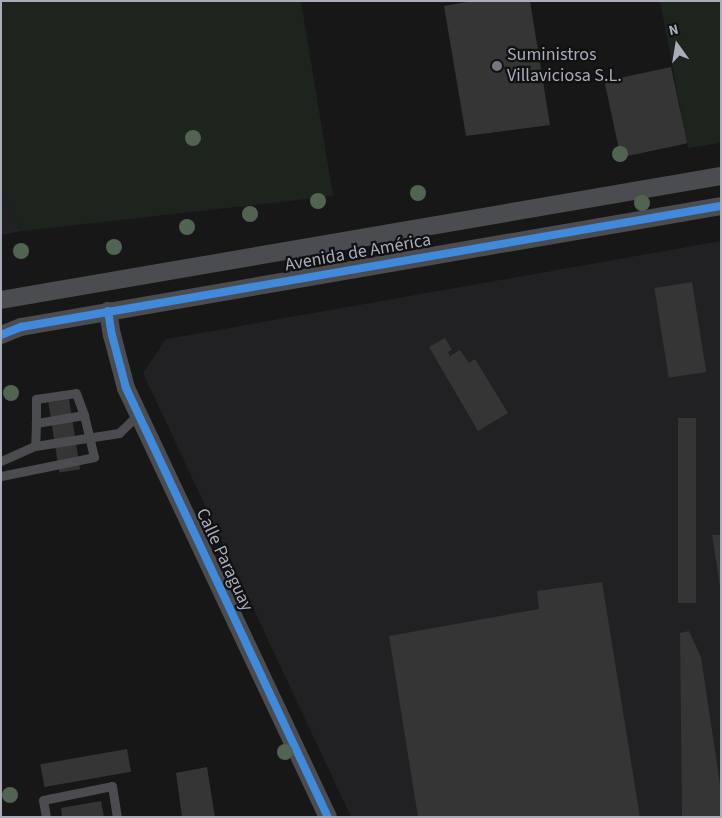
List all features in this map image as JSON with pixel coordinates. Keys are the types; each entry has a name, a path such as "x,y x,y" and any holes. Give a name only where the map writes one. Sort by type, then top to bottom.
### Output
{"street":[{"name":"Avenida de América","path":"1,300 721,176"},
{"name":"Avenida de América","path":"1,335 21,327 108,311 721,206"},
{"name":"Calle Paraguay","path":"108,311 112,335 126,388 328,817"}],"lane":[{"path":"1,476 94,458 91,437 76,394 36,399 35,446"},
{"path":"1,461 35,446 119,433 138,414"},
{"path":"36,423 84,415"},
{"path":"46,817 43,800 112,786 117,817"}],"shaded area":[{"path":"1,1 301,1 333,196 22,231 1,193"},
{"path":"660,1 721,1 721,143 688,148"},
{"path":"1,193 22,231 1,235"},
{"path":"721,241 721,817 351,817 143,373 166,339"}],"building":[{"name":"Suministros Villaviciosa S.L.","path":"473,1 530,1 550,125 466,136 444,6"},
{"path":"671,67 687,143 621,157 604,81"},
{"path":"692,282 706,372 669,378 654,288"},
{"path":"445,338 452,350 448,352 450,356 460,350 469,363 475,359 508,413 478,431 429,347"},
{"path":"69,399 80,469 59,472 48,402"},
{"path":"678,418 696,418 696,603 678,603"},
{"path":"712,535 721,535 721,586 720,586"},
{"path":"602,582 640,817 418,817 389,636 539,609 537,591"},
{"path":"689,631 701,657 721,791 721,817 682,817 680,633"},
{"path":"127,749 131,772 44,787 40,764"},
{"path":"207,767 215,817 182,817 176,773"},
{"path":"101,801 104,817 62,817 61,808"}],"cycle path":[{"path":"1,335 21,327 721,206"},
{"path":"108,311 112,335 126,388 328,817"}],"place":[{"name":"Suministros Villaviciosa S.L.","path":"497,66"}]}
